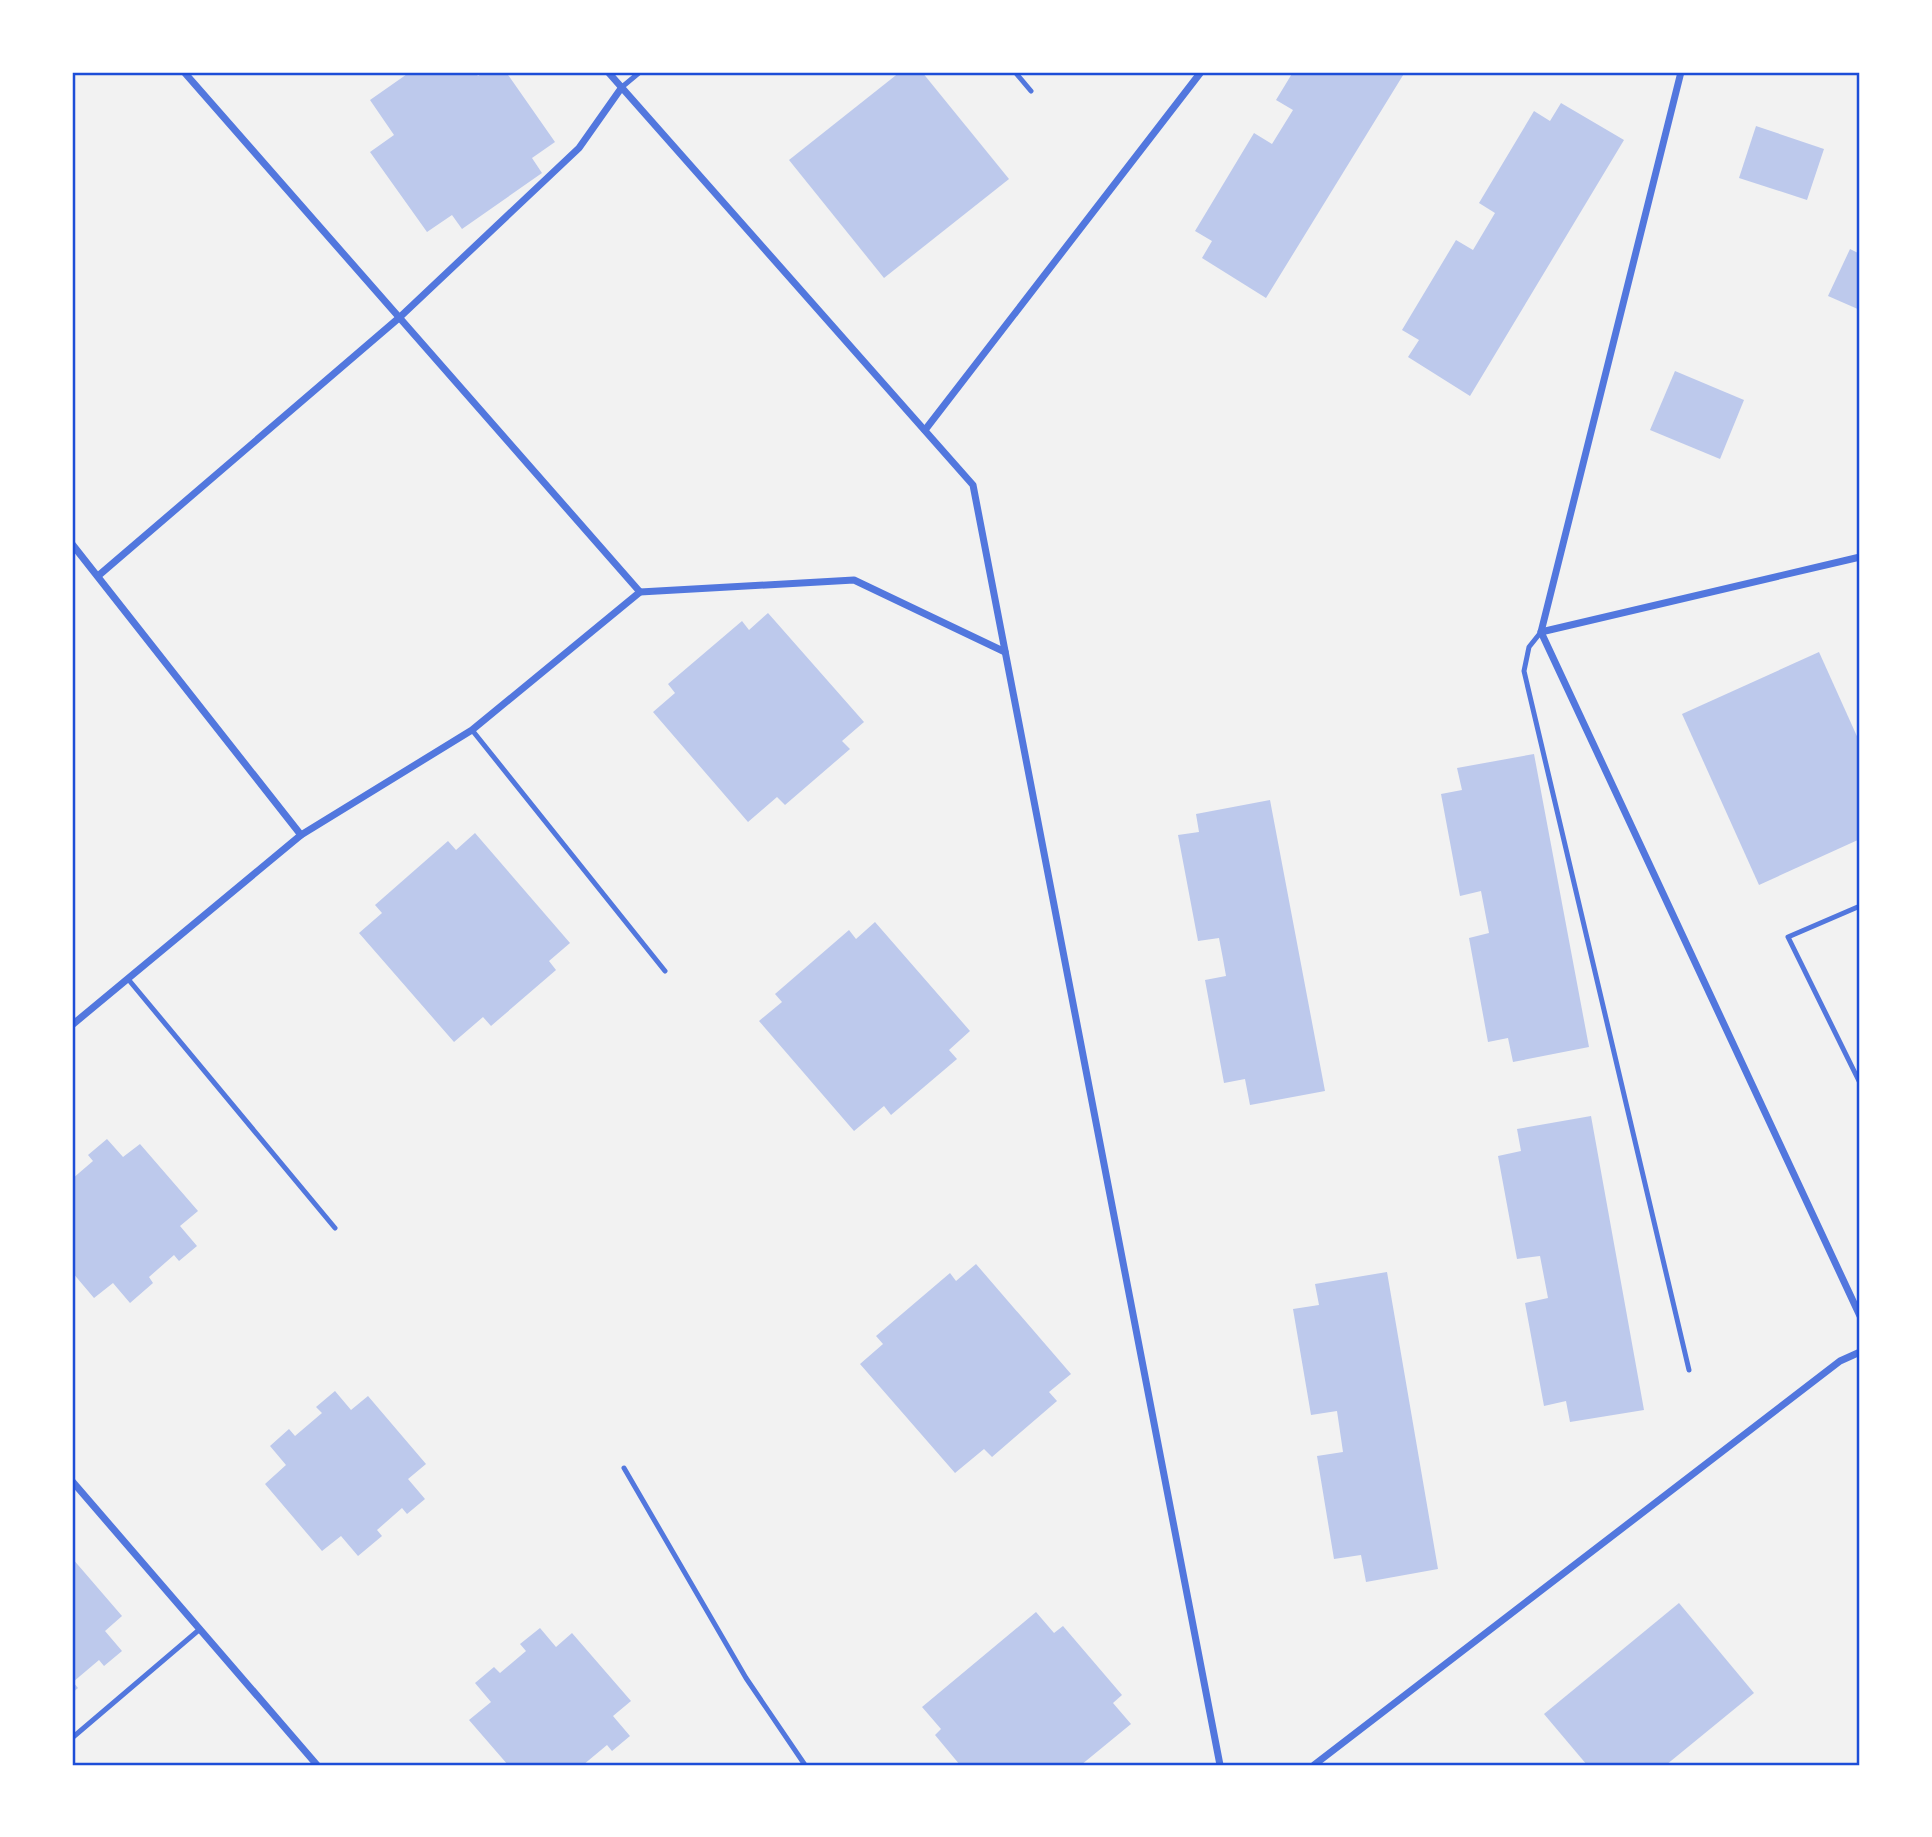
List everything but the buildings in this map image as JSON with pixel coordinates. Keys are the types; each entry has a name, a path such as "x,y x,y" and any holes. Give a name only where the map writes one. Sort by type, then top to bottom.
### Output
{"street":[{"path":"184,72 640,592"},
{"path":"608,72 973,485 1220,1765"},
{"path":"925,430 1201,72"},
{"path":"1681,72 1541,632 1860,1316"},
{"path":"98,576 400,317 579,148 622,87"},
{"path":"72,544 301,835"},
{"path":"1541,632 1860,557"},
{"path":"72,1025 301,835 472,730 640,592 854,580 1005,652"},
{"path":"1314,1765 1840,1361 1860,1352"},
{"path":"72,1481 317,1765"}],"lane":[{"path":"622,87 640,72"},
{"path":"1015,72 1031,91"},
{"path":"1541,632 1529,647 1524,671 1689,1370"},
{"path":"472,730 665,971"},
{"path":"1860,906 1788,937 1860,1083"},
{"path":"128,979 335,1228"},
{"path":"624,1468 746,1678 805,1765"},
{"path":"72,1738 200,1629"}]}
